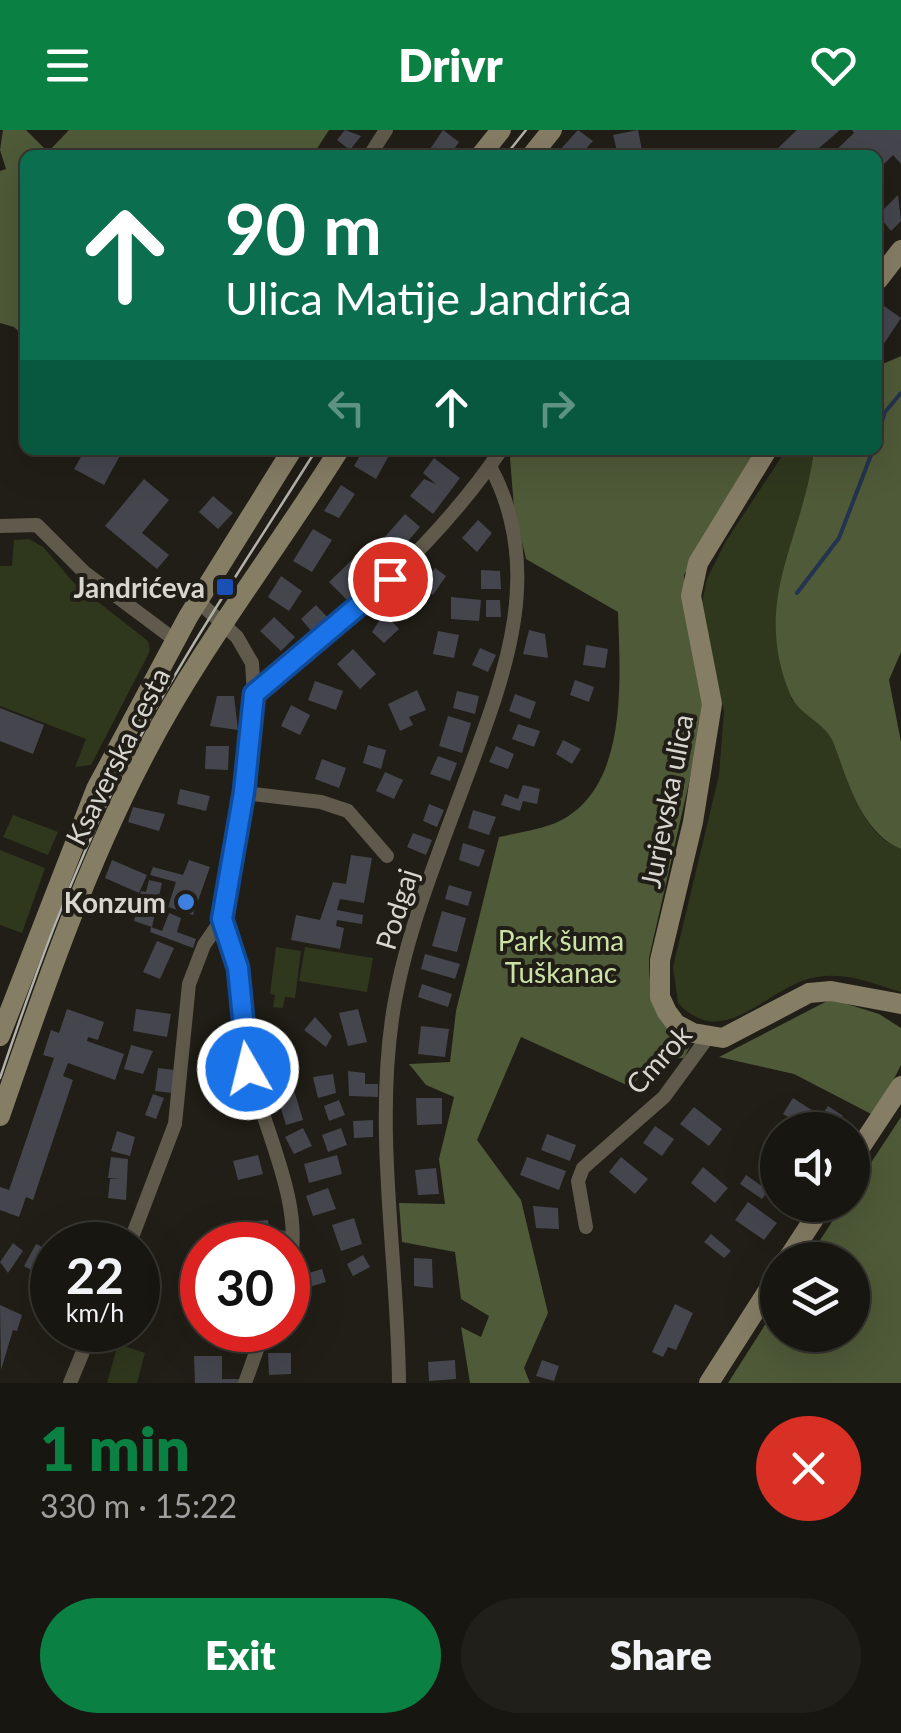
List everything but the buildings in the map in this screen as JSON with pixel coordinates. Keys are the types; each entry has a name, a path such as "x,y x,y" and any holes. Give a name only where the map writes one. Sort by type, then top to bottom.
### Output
{"main road":[{"path":"485,150 501,130"},
{"path":"536,150 552,130"},
{"path":"882,275 901,250"},
{"name":"Ksaverska cesta","path":"0,1036 84,814 175,640 289,455"},
{"name":"Ksaverska cesta","path":"0,1116 90,868 164,719 336,455"},
{"name":"Jurjevska ulica","path":"708,1037 676,1024 660,997 659,982 693,822 712,704 691,596 698,562 764,455"},
{"name":"Cmrok","path":"708,1037 737,1034 809,993 831,991 901,1004"},
{"path":"870,1133 901,1086"},
{"path":"709,1383 760,1303"}],"street":[{"path":"254,694 416,555 498,455"},
{"name":"Podgaj","path":"399,1383 385,1122 391,1025 422,908 497,697 514,630 517,552 508,503 490,466"},
{"path":"0,526 38,525 84,572 175,640"},
{"path":"138,1222 176,1124 189,984 204,945 222,919 244,792 254,694 252,663 225,624 198,601"},
{"path":"244,792 321,802 348,811 388,856"},
{"path":"222,919 238,968 248,1069 292,1222"},
{"name":"Cmrok","path":"586,1227 578,1181 584,1168 664,1097 708,1037"},
{"path":"70,1383 83,1352"},
{"path":"246,1383 257,1352"}],"green space":[{"path":"3,130 26,130 46,150 20,150 20,332 0,323 0,171 6,169 0,150"},
{"path":"69,130 329,130 316,150 50,150"},
{"path":"901,356 901,652 889,680 901,742 901,849 887,841 866,819 830,736 799,708 790,694 779,660 776,629 783,570 813,455 882,455 882,364"},
{"name":"Park šuma Tuškanac","path":"756,455 684,575 684,611 703,694 701,730 649,958 656,1008 669,1027 691,1044 684,1058 653,1059 631,1087 521,1037 477,1140 521,1200 548,1313 524,1368 530,1383 470,1383 461,1327 481,1337 489,1316 461,1299 455,1252 402,1242 399,1203 445,1204 439,1159 454,1097 426,1085 409,1064 450,1062 456,1011 499,837 553,824 578,809 596,787 608,761 619,700 618,612 526,559 514,508 510,458"},
{"path":"783,455 813,455 810,485 791,543 791,699 823,726 837,745 871,826 901,849 901,992 850,977 817,977 781,991 747,1012 713,1021 696,1017 678,1003 673,967 719,775 724,711 700,612 707,579 726,541"},
{"path":"29,539 43,547 75,584 148,641 150,651 91,765 75,767 86,739 0,706 0,566 12,566 14,540"},
{"path":"13,815 58,832 48,855 3,837"},
{"path":"0,850 45,868 22,933 0,925"},
{"path":"276,947 301,951 295,998 285,997 283,1008 273,1007 275,995 270,994"},
{"path":"305,947 373,958 367,992 299,981"},
{"path":"831,999 879,1014 901,1028 901,1065 875,1116 794,1074 719,1057"},
{"path":"901,1117 901,1383 728,1383 760,1333 760,1352 870,1352 870,1242 819,1242 832,1222 870,1222 870,1164"},
{"path":"116,1352 145,1353 137,1383 107,1383"}],"waterway":[{"path":"882,422 901,393"},
{"path":"797,593 839,538 871,455"}],"tram line":[{"path":"510,150 526,130"},
{"path":"0,1078 54,928 117,782 187,655 313,455"}],"place":[{"name":"Jandrićeva","path":"225,587"},
{"name":"Konzum","path":"186,902"}],"route":[{"path":"248,1069 242,1044 238,968 222,919 244,792 254,694 390,579"}]}
